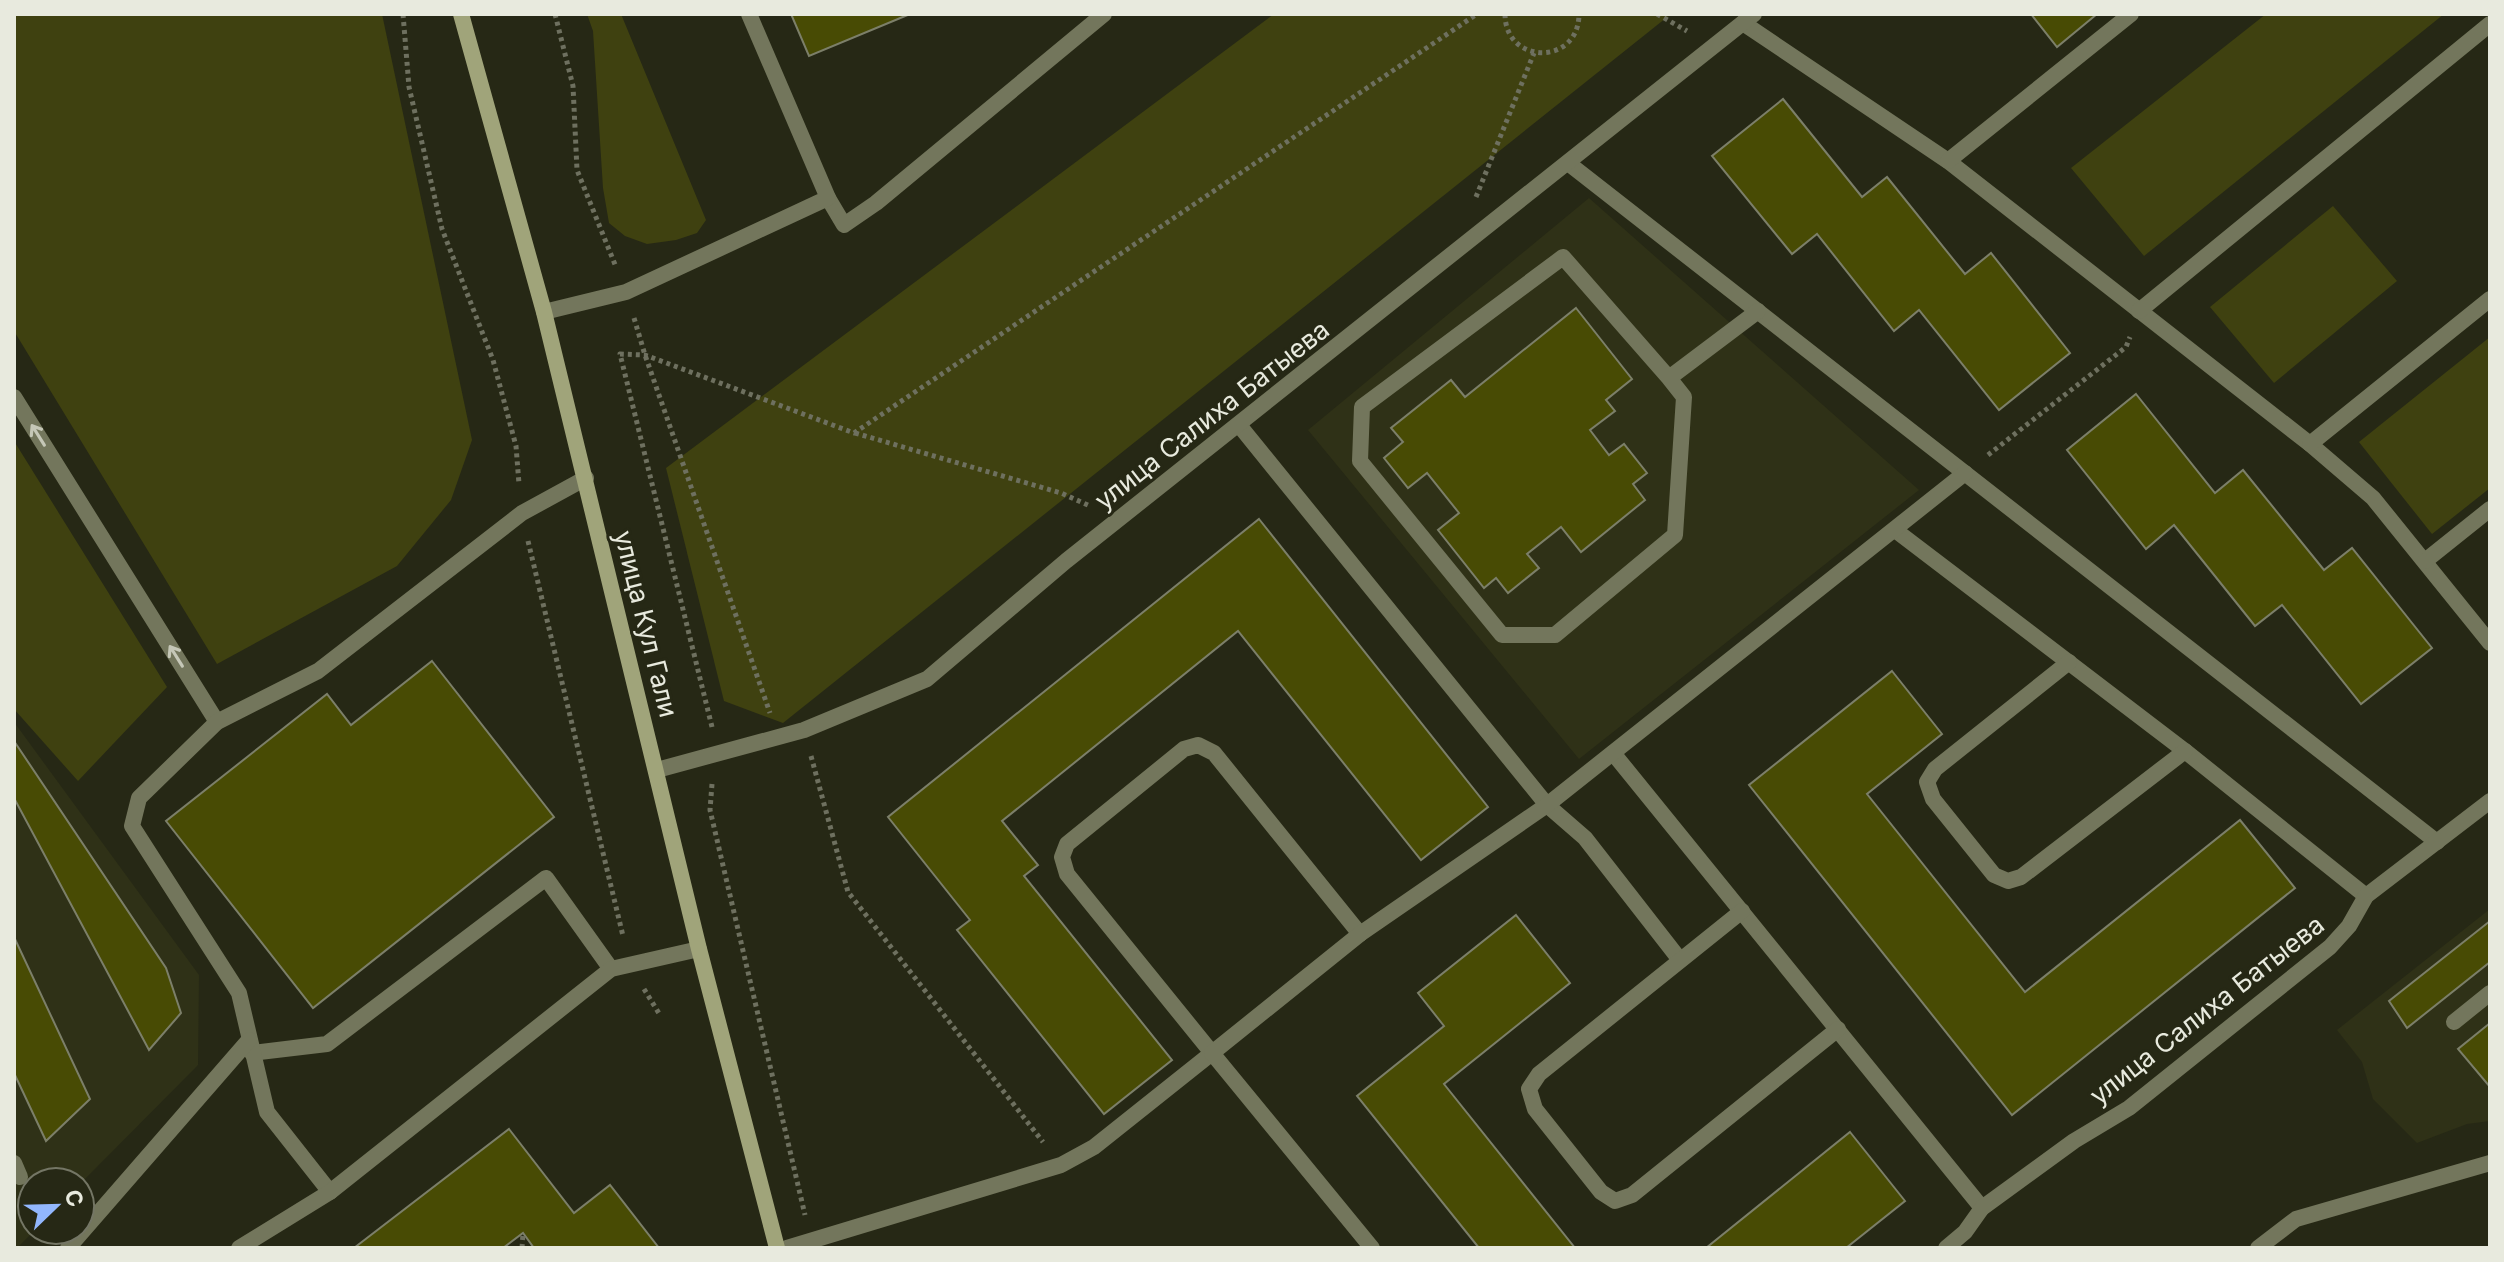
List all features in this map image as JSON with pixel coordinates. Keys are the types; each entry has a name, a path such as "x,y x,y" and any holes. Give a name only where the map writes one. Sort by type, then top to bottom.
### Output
{"street":[{"name":"улица Кул Гали","path":"461,14 544,312 699,949 777,1248"},
{"path":"749,14 828,198 844,225 876,203 1104,14"},
{"path":"1948,161 2131,14"},
{"path":"1749,19 1948,161 2310,444 2373,498 2490,643"},
{"name":"улица Салиха Батыева","path":"657,770 804,730 927,679 1066,561 1749,19"},
{"path":"2139,311 2490,24"},
{"path":"1568,163 2437,842"},
{"path":"544,312 626,292 828,198"},
{"path":"1563,257 1669,378 1684,397 1675,535 1555,635 1502,635 1360,461 1362,407 1563,257"},
{"path":"2310,444 2490,299"},
{"path":"1669,378 1758,311"},
{"path":"14,397 217,722"},
{"path":"1239,425 1547,805 1585,838 1680,960"},
{"path":"787,1248 1061,1165 1094,1147 1360,934 1547,805 1965,473"},
{"path":"330,1192 267,1112 239,993 132,826 139,798 217,722 318,671 522,513 586,478"},
{"path":"2425,561 2490,509"},
{"path":"1895,530 2185,751 2366,896"},
{"path":"2069,662 1935,769 1927,782 1933,799 1994,875 2008,881 2021,877 2185,751"},
{"path":"1360,934 1214,753 1198,745 1184,749 1067,844 1062,857 1067,874 1372,1248"},
{"path":"1613,753 1982,1208"},
{"name":"улица Салиха Батыева","path":"1946,1248 1965,1232 1982,1208 2074,1141 2129,1108 2318,956 2341,937 2366,896 2490,801"},
{"path":"68,1248 251,1046 327,1044 546,878 611,969"},
{"path":"1742,911 1539,1074 1529,1089 1535,1109 1601,1192 1615,1201 1632,1195 1838,1029"},
{"path":"239,1248 330,1192 611,969 699,949"},
{"path":"2454,1022 2490,993"},
{"path":"2258,1248 2296,1219 2490,1163"}],"path":[{"path":"555,14 573,86 577,170 626,292 778,737"},
{"path":"854,433 1477,14"},
{"path":"1505,14 1511,36 1521,47 1534,53 1549,53 1563,47 1573,37 1579,24 1579,14"},
{"path":"1476,197 1534,53"},
{"path":"1965,473 2126,347 2139,311"},
{"path":"811,1241 710,810 718,753 620,354 645,355 854,433 1061,493 1118,520"},
{"path":"804,730 848,892 1061,1165"},
{"path":"522,1248 523,1233"}],"shaded area":[{"path":"14,14 382,14 472,440 451,500 397,566 217,664 14,331"},
{"path":"587,14 621,14 706,220 697,233 647,244 625,236 609,223 603,188 593,31"},
{"path":"1274,14 1671,14 783,723 724,701 666,468"},
{"path":"2266,14 2444,14 2144,256 2071,168"},
{"path":"1589,198 1919,490 1579,759 1308,430"},
{"path":"2333,206 2397,281 2274,383 2210,307"},
{"path":"2490,337 2490,488 2432,534 2359,442"},
{"path":"14,441 167,687 78,781 14,709"},
{"path":"14,722 199,975 198,1065 96,1168 16,1166 16,1246 19,1246 14,1248"},
{"path":"2490,909 2490,1121 2467,1124 2417,1143 2373,1099 2362,1062 2337,1030"}],"building":[{"path":"791,14 910,14 809,56"},
{"path":"2031,14 2097,14 2057,47"},
{"path":"1783,99 1862,197 1887,177 1965,274 1991,253 2070,353 1999,410 1919,310 1894,331 1817,234 1792,254 1712,156"},
{"path":"1576,308 1632,379 1606,400 1615,411 1590,430 1609,455 1624,444 1647,473 1633,484 1645,500 1581,552 1561,527 1527,554 1539,568 1508,593 1496,578 1484,588 1438,530 1459,513 1427,473 1408,488 1384,458 1403,442 1391,428 1451,380 1465,397"},
{"path":"2136,394 2215,493 2243,470 2324,570 2352,548 2432,648 2361,704 2282,605 2255,626 2174,525 2146,549 2067,450"},
{"path":"1259,519 1488,807 1421,860 1238,631 1002,821 1038,865 1024,876 1172,1060 1104,1114 957,930 970,920 888,817"},
{"path":"432,661 554,817 313,1008 166,821 327,694 351,725"},
{"path":"1892,671 1942,734 1867,794 2025,992 2240,820 2295,888 2012,1115 1749,785"},
{"path":"14,741 166,968 181,1013 149,1050 14,798"},
{"path":"1516,915 1570,983 1444,1084 1575,1248 1479,1248 1357,1096 1444,1026 1418,993"},
{"path":"2490,921 2490,962 2407,1028 2389,1001"},
{"path":"14,937 90,1099 46,1141 14,1073"},
{"path":"2490,1023 2490,1087 2458,1049"},
{"path":"509,1129 574,1213 610,1185 659,1248 534,1248 523,1233 503,1248 354,1248"},
{"path":"1850,1132 1905,1201 1846,1248 1706,1248"}]}
